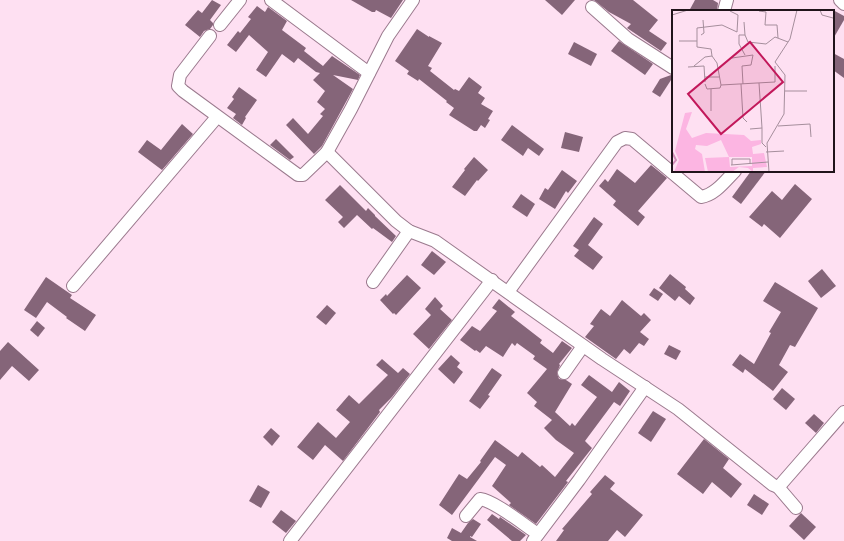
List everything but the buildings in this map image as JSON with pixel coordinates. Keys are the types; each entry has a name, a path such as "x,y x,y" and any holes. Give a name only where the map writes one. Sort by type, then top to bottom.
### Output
{"street":[{"path":"220,25 240,0"},
{"path":"271,0 369,73"},
{"path":"210,36 180,75 178,86 217,117 298,175 304,175 326,152 352,109 388,36 413,0"},
{"path":"724,10 727,0"},
{"path":"840,0 844,4"},
{"path":"592,7 628,39 672,67"},
{"path":"73,286 217,117"},
{"path":"508,292 617,142 625,138 632,139 701,197 708,196 734,172"},
{"path":"326,152 396,221 409,231 435,241 583,346 678,409 773,485 778,487 796,508"},
{"path":"373,282 409,231"},
{"path":"290,541 492,280"},
{"path":"564,374 583,346"},
{"path":"466,516 480,499 484,500 535,538 579,480 645,387"},
{"path":"778,487 844,412"}]}
